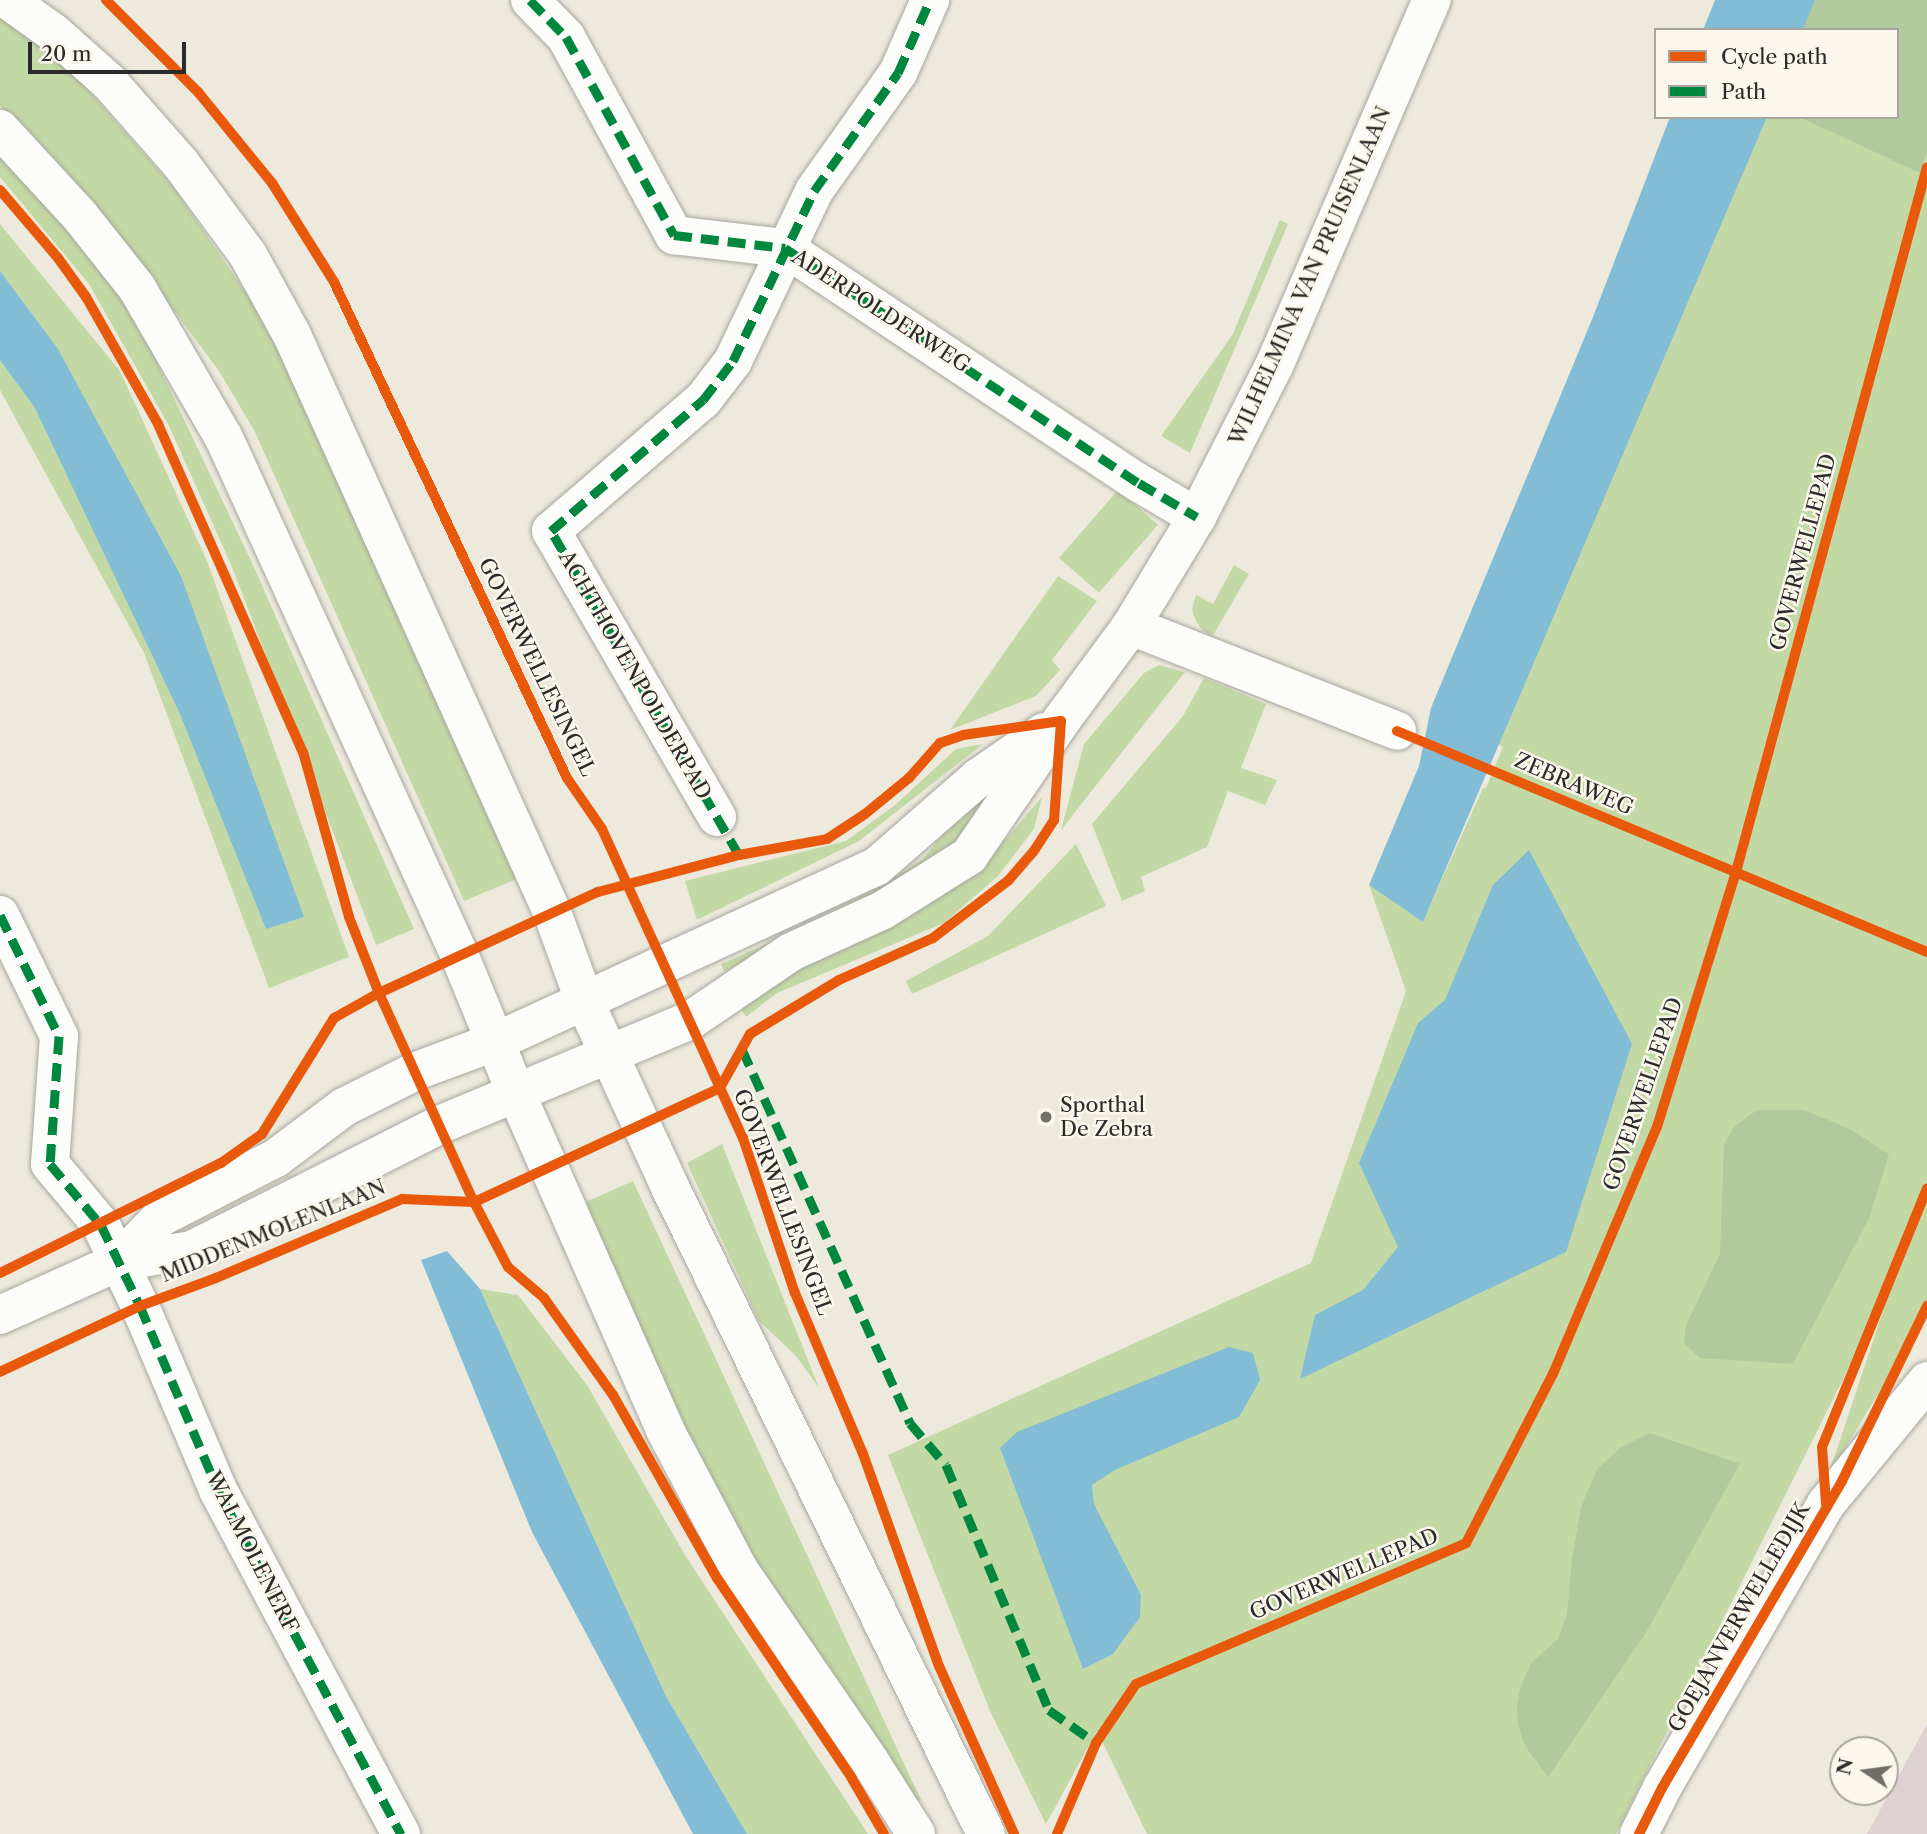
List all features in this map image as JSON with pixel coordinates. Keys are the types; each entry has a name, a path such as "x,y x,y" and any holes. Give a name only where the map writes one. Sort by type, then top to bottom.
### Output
{"street":[{"path":"8,0 54,33 108,82 181,163 248,255 292,335 333,419 552,912 584,1000 669,1185 986,1834"},
{"name":"ADERPOLDERWEG","path":"530,0 566,37 674,235 785,248 1139,483 1198,517"},
{"path":"785,248 814,191 898,73 930,0"},
{"name":"WILHELMINA VAN PRUISENLAAN","path":"516,1093 691,1020 791,952 883,910 969,856 1061,721 1131,626 1198,517 1274,366 1432,0"},
{"path":"0,129 80,216 137,288 224,438 496,1041 516,1093 665,1430 739,1570 871,1763 916,1834"},
{"name":"ACHTHOVENPOLDERPAD","path":"717,817 551,531 703,400 733,361 785,248"},
{"path":"1131,626 1397,731"},
{"name":"WILHELMINA VAN PRUISENLAAN","path":"584,1000 876,867 979,777 1061,721"},
{"name":"WALMOLENERF","path":"0,915 60,1036 50,1164 101,1225 218,1490 401,1834"},
{"name":"MIDDENMOLENLAAN","path":"118,1262 161,1217 276,1158 344,1107 416,1071 496,1041 584,1000"},
{"name":"MIDDENMOLENLAAN","path":"0,1315 118,1262 192,1250 385,1151 516,1093"},
{"name":"GOEJANVERWELLEDIJK","path":"1639,1834 1662,1788 1842,1481 1927,1381"}],"shaded area":[{"path":"1927,1724 1927,1834 1867,1834 1882,1806 1899,1806 1899,1775"}],"green space":[{"path":"1814,0 1927,0 1927,1300 1897,1363 1828,1476 1895,1275 1616,1834 1147,1834 1097,1731 1046,1824 990,1711 888,1455 1311,1263 1406,991 1369,885 1423,921 1483,788 1486,788 1503,747 1497,744 1764,119 1899,119 1899,28 1803,28"},
{"path":"1815,0 1927,0 1927,150 1920,173 1803,119 1899,119 1899,28 1804,28"},
{"path":"0,14 59,57 174,188 264,319 524,876 464,901 255,432 219,371 91,199 24,126 0,106"},
{"path":"0,149 97,259 143,333 253,565 414,929 376,945 232,567 169,426 89,284 0,177"},
{"path":"1280,220 1288,224 1190,453 1161,436 1233,334"},
{"path":"0,224 120,371 207,561 349,957 269,988 144,653 0,390"},
{"path":"1118,490 1158,525 1099,593 1059,558"},
{"path":"1234,565 1249,574 1212,637 1201,629 1195,619 1192,609 1196,595 1213,604"},
{"path":"1058,576 1097,601 1052,660 1060,670 1036,696 950,730"},
{"path":"1159,665 1185,672 1061,830 1084,744 1144,673"},
{"path":"1204,678 1266,704 1241,768 1277,780 1265,805 1228,791 1207,847 1141,877 1145,891 1122,901 1092,824 1183,716"},
{"path":"1047,733 953,848 842,915 724,971 721,964 802,928 883,886 923,859 970,800"},
{"path":"983,744 859,841 697,920 685,881 846,841 895,805 956,749"},
{"path":"1042,797 1034,829 998,876 944,923 777,993 746,1017 736,1000 937,899 987,861"},
{"path":"1076,844 1106,906 912,994 906,981 988,936"},
{"path":"1757,1110 1804,1110 1850,1129 1889,1154 1869,1218 1793,1364 1700,1358 1684,1343 1686,1325 1720,1254 1724,1144 1735,1126"},
{"path":"722,1144 819,1388 796,1356 759,1321 687,1163"},
{"path":"633,1181 921,1800 913,1804 746,1553 704,1481 579,1205"},
{"path":"480,1289 518,1295 587,1385 685,1555 868,1834 747,1834 666,1696"},
{"path":"1650,1433 1740,1464 1647,1631 1548,1777 1525,1746 1518,1725 1520,1688 1532,1662 1558,1639 1567,1614 1572,1559 1581,1507 1597,1469 1621,1447"}],"water":[{"path":"1715,0 1815,0 1804,28 1704,28"},
{"path":"1669,119 1766,119 1423,922 1369,885 1419,766 1431,708 1593,317"},
{"path":"0,271 58,349 181,576 304,917 266,929 180,714 35,408 0,360"},
{"path":"1529,850 1632,1044 1566,1252 1300,1379 1315,1315 1363,1290 1398,1247 1359,1163 1418,1023 1445,1000 1493,885"},
{"path":"447,1251 480,1289 666,1696 747,1834 693,1834 532,1532 421,1260"},
{"path":"1229,1347 1253,1353 1260,1380 1239,1417 1115,1470 1092,1485 1094,1504 1141,1595 1140,1617 1113,1654 1083,1669 1000,1448 1017,1432"}],"marked path":[{"path":"530,0 566,37 674,235 785,248 1139,483 1197,517"},
{"path":"739,855 551,531 703,400 733,361 814,191 898,73 930,0"},
{"path":"0,915 59,1036 50,1164 101,1225 140,1306 218,1490 401,1834"},
{"path":"742,1049 910,1423 946,1465 1049,1710 1096,1743"}],"cycle path":[{"name":"GOVERWELLESINGEL","path":"106,0 198,92 272,183 334,282 567,778 602,829 743,1138 795,1293 863,1454 939,1666 1014,1834"},
{"name":"GOVERWELLEPAD","path":"1057,1834 1096,1743 1136,1684 1466,1543 1553,1374 1657,1127 1736,872 1927,167"},
{"path":"0,190 58,258 86,297 158,424 303,752 349,917 379,993 474,1202 508,1267 544,1298 613,1395 717,1578 851,1777 884,1834"},
{"name":"GOVERWELLESINGEL","path":"0,1273 221,1163 262,1134 334,1018 379,993 598,892 739,855 827,839 865,814 909,778 940,743 963,735 1061,721 1054,820 1033,852 1009,880 933,938 839,980 750,1034 720,1088 474,1202 402,1199 216,1278 140,1306 0,1372"},
{"name":"ZEBRAWEG","path":"1397,731 1927,952"},
{"path":"1826,1504 1822,1447 1927,1189"},
{"path":"1639,1834 1662,1788 1842,1481 1927,1306"}],"place":[{"name":"Sporthal De Zebra","path":"1046,1117"}]}
